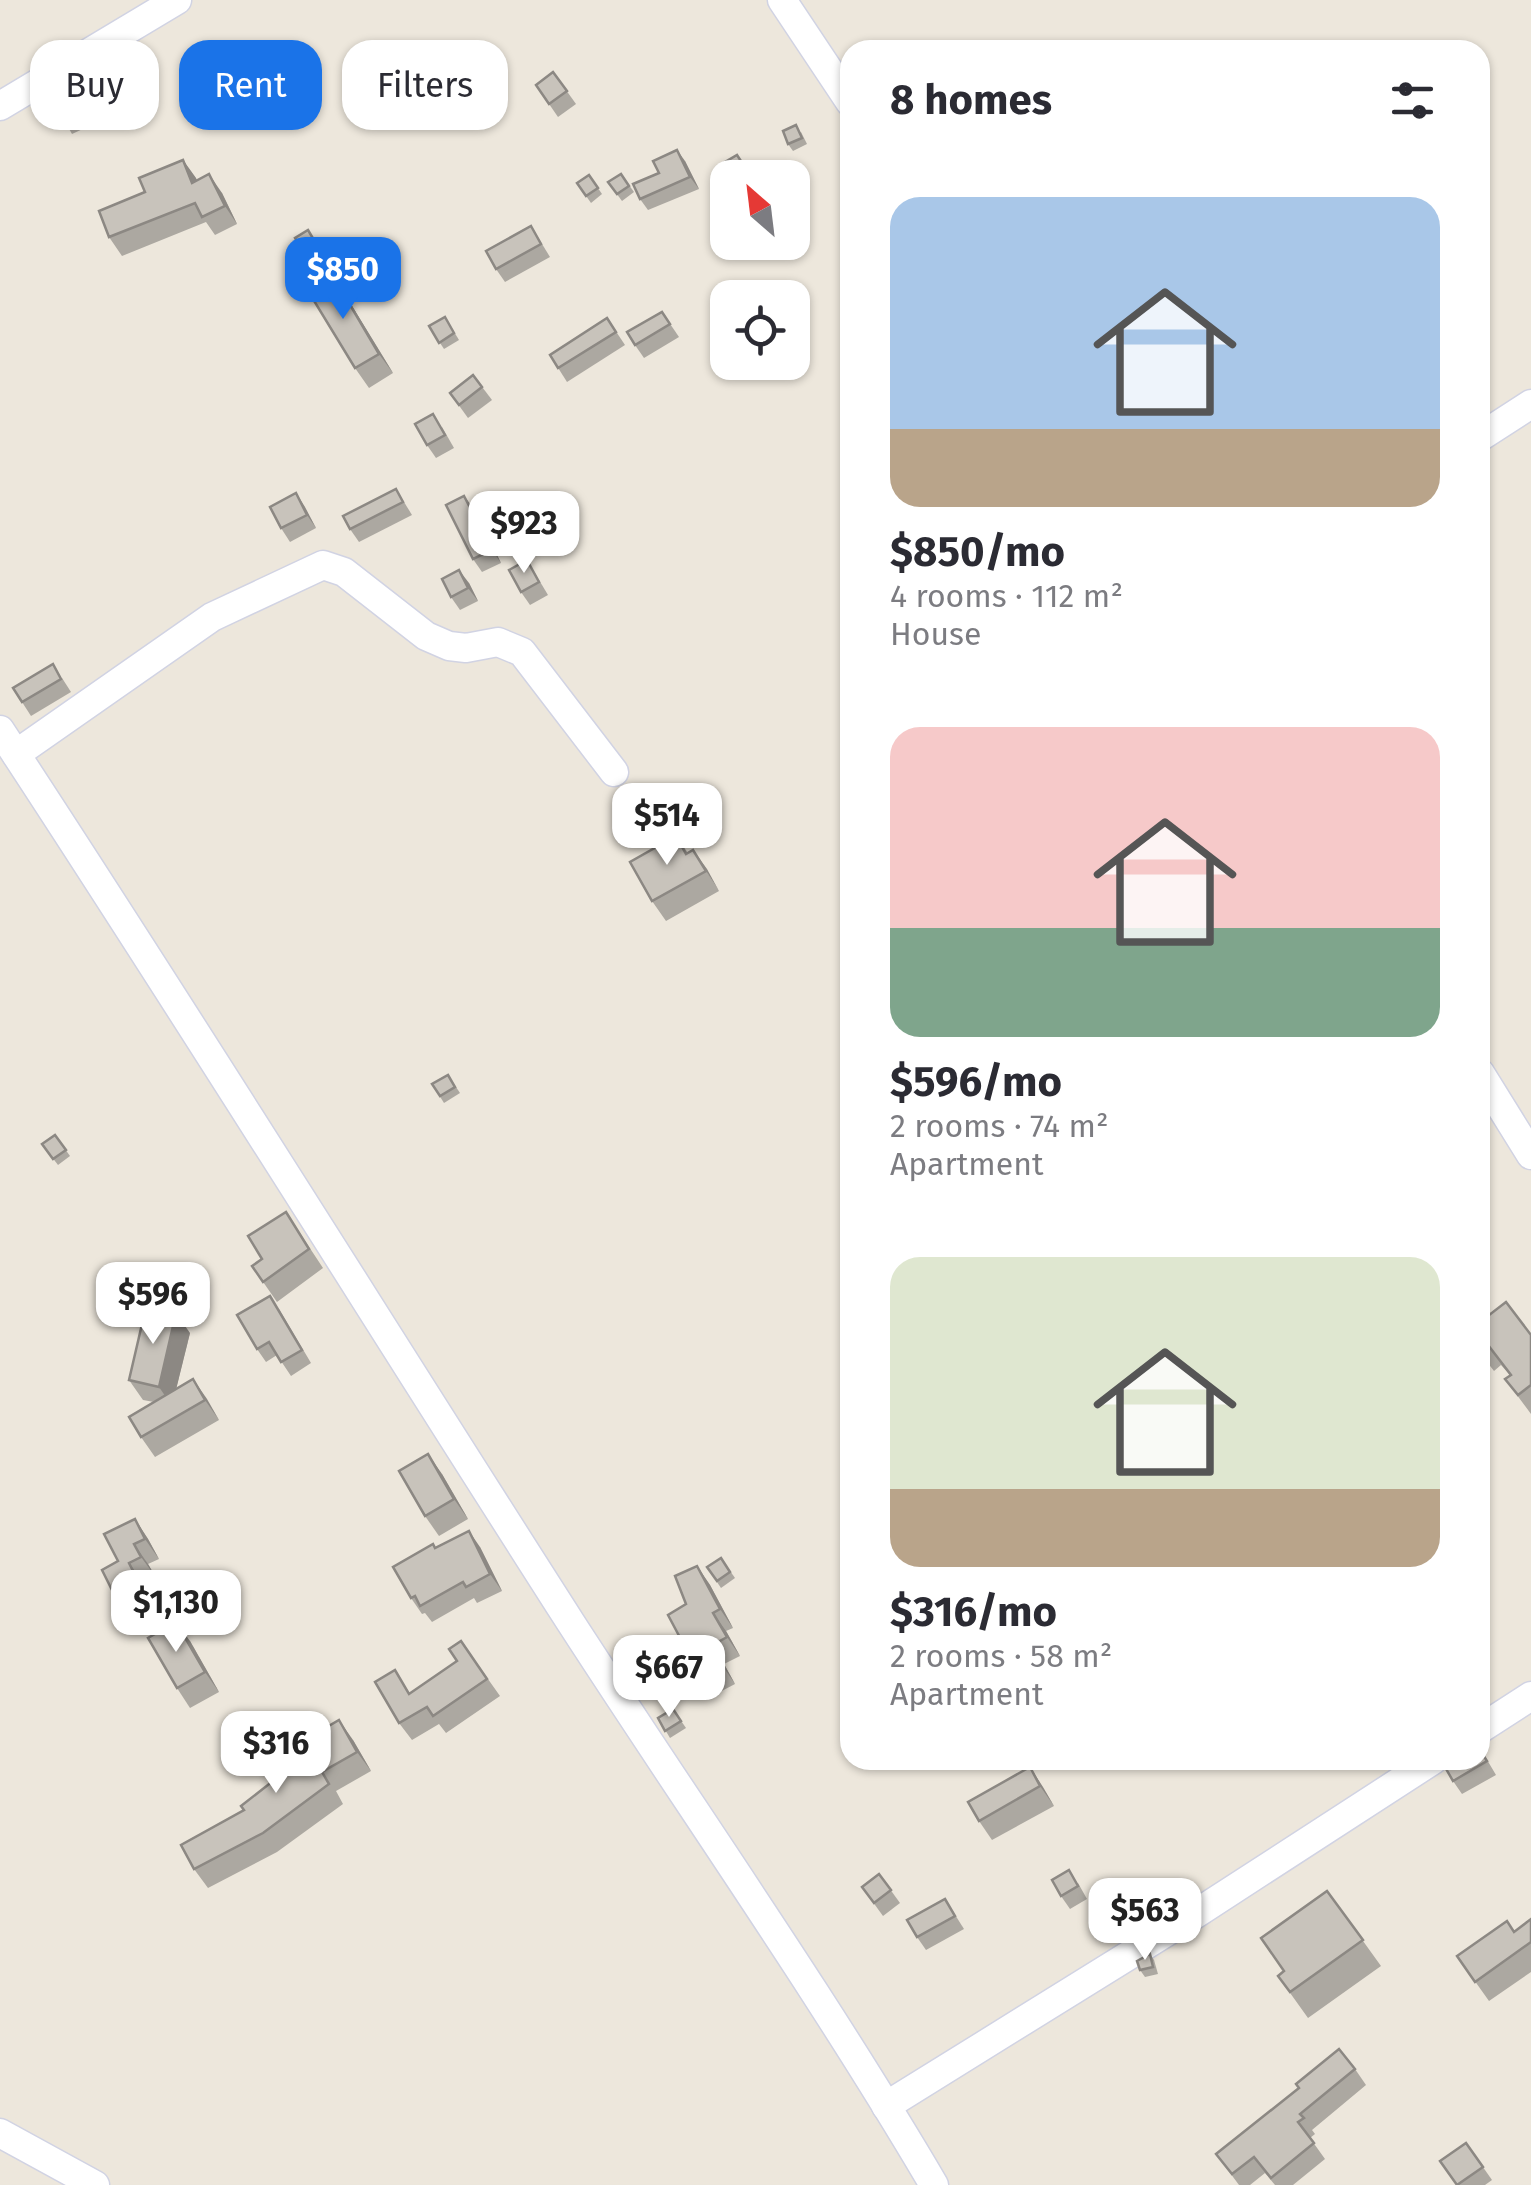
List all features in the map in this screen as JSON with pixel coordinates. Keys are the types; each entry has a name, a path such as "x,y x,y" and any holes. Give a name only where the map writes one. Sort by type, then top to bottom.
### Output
{"street":[{"path":"0,106 176,0"},
{"path":"782,0 840,87"},
{"path":"1490,431 1531,404"},
{"path":"16,754 212,617 323,565 344,572 426,636 449,646 466,648 498,642 522,652 614,772"},
{"path":"0,730 934,2185"},
{"path":"1490,1090 1531,1155"},
{"path":"1490,1723 1531,1696"},
{"path":"886,2106 1198,1913 1418,1770"},
{"path":"0,2133 95,2185"}],"building":[{"path":"553,72 567,91 549,104 536,85"},
{"path":"796,125 802,138 788,144 783,131"},
{"path":"677,150 690,177 640,199 633,184 659,173 653,161"},
{"path":"183,160 192,183 209,174 225,206 202,217 195,203 109,237 99,211 145,192 139,178"},
{"path":"621,174 629,186 617,194 608,182"},
{"path":"589,175 598,188 586,196 577,183"},
{"path":"531,226 541,244 496,269 486,251"},
{"path":"308,230 324,257 311,265 295,238"},
{"path":"319,278 325,288 336,281 379,354 355,368 305,286"},
{"path":"662,312 670,324 635,345 627,332"},
{"path":"445,317 454,333 439,343 429,326"},
{"path":"607,318 616,332 558,368 550,355"},
{"path":"473,375 482,387 459,405 450,393"},
{"path":"433,414 445,435 427,445 415,424"},
{"path":"396,489 403,502 350,529 343,516"},
{"path":"296,493 307,515 281,528 270,507"},
{"path":"464,496 492,550 473,559 446,505"},
{"path":"527,560 539,582 521,592 509,570"},
{"path":"459,570 468,588 451,597 442,579"},
{"path":"53,664 61,679 22,702 13,688"},
{"path":"676,836 686,854 693,850 706,871 652,901 630,862"},
{"path":"448,1075 455,1087 440,1096 432,1084"},
{"path":"55,1135 66,1150 53,1159 42,1144"},
{"path":"286,1212 309,1249 263,1282 252,1266 262,1259 248,1236"},
{"path":"270,1296 302,1350 281,1362 269,1342 257,1349 237,1315"},
{"path":"1506,1302 1531,1335 1531,1385 1518,1395 1505,1379 1511,1375 1490,1348 1490,1314"},
{"path":"146,1307 176,1313 159,1387 129,1380"},
{"path":"193,1379 205,1400 141,1437 129,1417"},
{"path":"428,1454 454,1499 425,1516 399,1471"},
{"path":"135,1519 145,1539 134,1544 141,1557 129,1563 140,1585 116,1598 102,1570 118,1561 104,1534"},
{"path":"469,1531 490,1574 466,1587 463,1582 420,1606 393,1567 433,1544 435,1548"},
{"path":"721,1558 730,1572 717,1581 707,1567"},
{"path":"697,1566 720,1609 713,1613 727,1637 711,1646 722,1665 701,1677 668,1615 686,1604 675,1576"},
{"path":"176,1622 205,1672 177,1688 148,1638"},
{"path":"461,1641 487,1679 433,1716 427,1707 399,1723 375,1682 395,1670 409,1694 457,1661 449,1649"},
{"path":"673,1709 681,1721 665,1731 658,1718"},
{"path":"247,1716 259,1734 240,1747 228,1729"},
{"path":"339,1720 357,1752 322,1772 329,1784 263,1833 194,1869 181,1845 244,1810 241,1806 296,1763 288,1750"},
{"path":"1025,1770 1032,1770 1040,1786 979,1821 968,1802"},
{"path":"1447,1770 1472,1770 1453,1781"},
{"path":"1069,1870 1078,1886 1061,1896 1052,1880"},
{"path":"879,1874 891,1890 874,1903 862,1887"},
{"path":"1327,1891 1363,1940 1290,1992 1278,1976 1284,1971 1261,1938"},
{"path":"945,1899 955,1916 917,1937 907,1920"},
{"path":"1531,1919 1531,1942 1475,1982 1457,1956 1507,1921 1514,1932"},
{"path":"1150,1954 1153,1967 1140,1970 1137,1961"},
{"path":"1339,2049 1355,2069 1300,2114 1304,2118 1298,2122 1314,2143 1271,2178 1254,2157 1232,2174 1216,2154 1299,2088 1296,2084"},
{"path":"1466,2143 1483,2167 1457,2185 1440,2161"}]}
